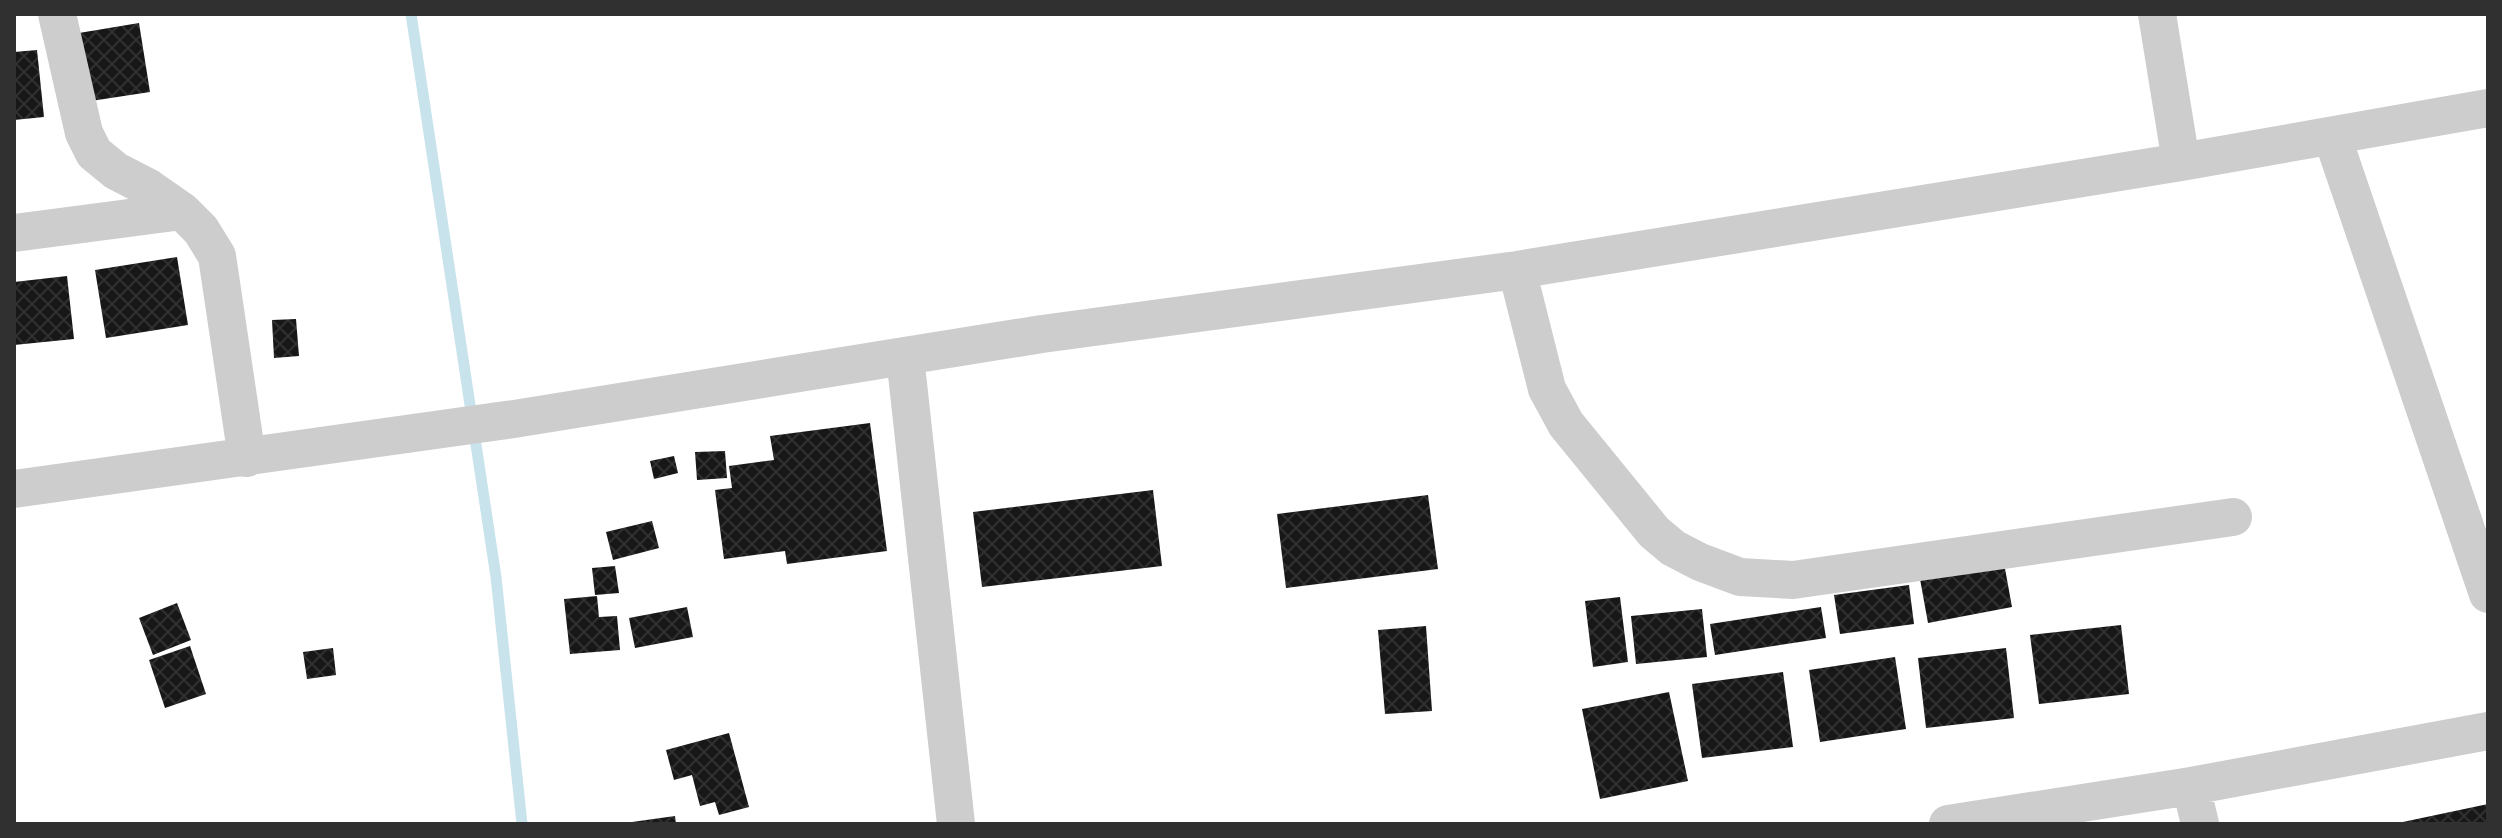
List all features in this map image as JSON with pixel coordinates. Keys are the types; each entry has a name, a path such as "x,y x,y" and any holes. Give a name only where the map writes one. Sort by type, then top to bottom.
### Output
{"street":[{"path":"57,14 84,133 94,153 116,171 149,188 182,211 201,230 217,256 247,458"},
{"path":"2157,14 2181,162"},
{"path":"14,489 514,419 1042,334 1517,270 2181,162 2488,108"},
{"path":"2332,136 2488,594"},
{"path":"14,233 182,211"},
{"path":"1517,270 1547,389 1566,424 1654,532 1673,548 1740,577 1793,580 2233,517"},
{"path":"905,356 956,824"},
{"path":"1948,824 2191,786 2488,731"},
{"path":"2191,786 2200,824"}],"building":[{"path":"139,23 150,92 91,101 79,33"},
{"path":"37,50 44,117 14,120 14,52"},
{"path":"177,257 188,325 106,338 95,270"},
{"path":"67,276 74,339 14,345 14,282"},
{"path":"296,319 299,356 274,358 272,320"},
{"path":"870,423 887,551 787,564 785,551 724,559 715,490 732,488 729,466 774,460 770,436"},
{"path":"725,451 727,478 697,480 695,452"},
{"path":"674,456 678,473 654,479 650,461"},
{"path":"1153,490 1162,566 982,587 973,512"},
{"path":"1428,495 1438,569 1286,588 1277,514"},
{"path":"652,521 659,548 613,560 606,532"},
{"path":"2004,563 2012,607 1928,623 1920,579"},
{"path":"615,566 619,593 595,595 592,568"},
{"path":"1909,585 1914,624 1840,634 1834,595"},
{"path":"597,596 599,617 617,616 620,650 570,654 564,599"},
{"path":"1620,597 1628,662 1593,667 1585,601"},
{"path":"177,603 191,640 153,655 139,618"},
{"path":"687,607 693,637 635,648 629,618"},
{"path":"1821,607 1826,638 1715,655 1710,624"},
{"path":"1702,609 1707,657 1636,664 1631,616"},
{"path":"2121,625 2129,694 2039,704 2030,635"},
{"path":"1426,626 1432,711 1385,714 1378,630"},
{"path":"190,646 206,694 165,708 149,660"},
{"path":"333,648 336,675 307,679 303,652"},
{"path":"2006,648 2014,718 1926,728 1918,658"},
{"path":"1895,657 1906,729 1820,742 1809,670"},
{"path":"1783,672 1793,747 1702,758 1692,684"},
{"path":"1669,692 1688,781 1600,799 1582,709"},
{"path":"729,733 749,807 719,815 715,802 700,806 692,775 674,780 666,750"},
{"path":"2488,804 2488,824 2398,824 2398,823"},
{"path":"675,816 676,824 632,824 632,822"}],"waterway":[{"path":"411,14 496,577 522,824"}]}
